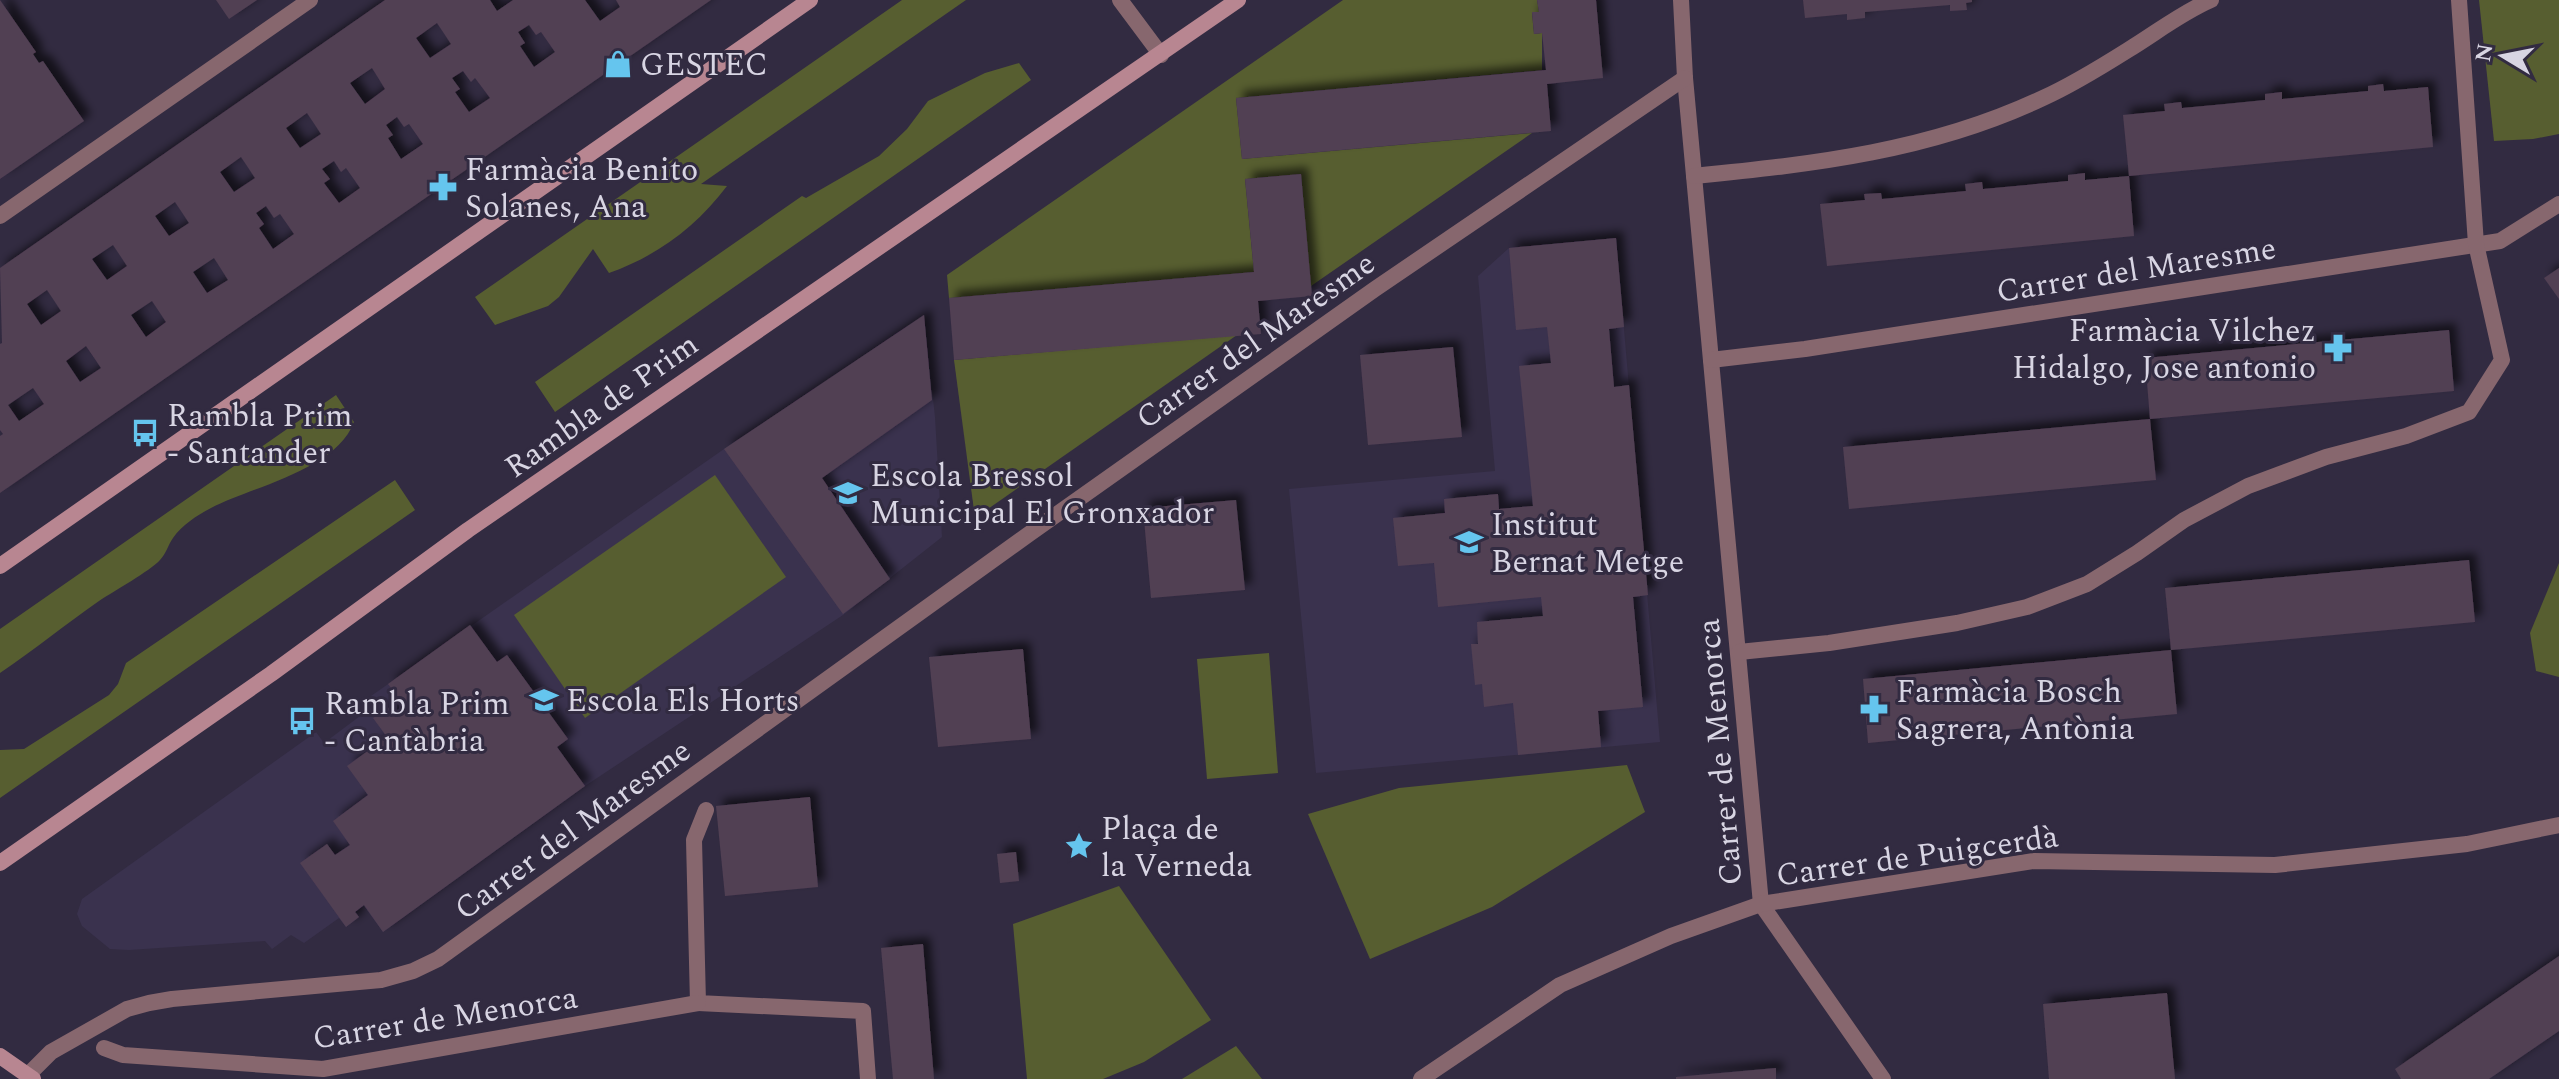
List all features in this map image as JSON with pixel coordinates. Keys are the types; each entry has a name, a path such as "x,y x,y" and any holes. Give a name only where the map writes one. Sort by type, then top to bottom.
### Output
{"main road":[{"path":"0,566 810,0"},
{"name":"Rambla de Prim","path":"0,863 271,674 481,521 1238,0"},
{"path":"0,1056 31,1077"}],"street":[{"path":"0,216 310,0"},
{"path":"1120,0 1161,55"},
{"name":"Carrer de Menorca","path":"1681,0 1685,78 1761,904 1883,1079"},
{"path":"1694,176 1855,157 1936,139 2043,98 2127,50 2187,10 2211,0"},
{"path":"1739,652 1829,643 1957,623 2027,607 2087,584 2184,520 2248,486 2326,457 2406,436 2469,412 2502,360 2476,244 2459,0"},
{"name":"Carrer del Maresme","path":"31,1077 51,1052 127,1009 172,999 381,980 413,971 438,959 1375,289 1685,78"},
{"name":"Carrer del Maresme","path":"1711,360 1805,349 2500,241 2559,204"},
{"path":"698,1003 694,840 706,810"},
{"name":"Carrer de Puigcerdà","path":"1421,1079 1560,985 1671,936 1761,904 2034,861 2275,865 2467,844 2559,825"},
{"name":"Carrer de Menorca","path":"104,1048 123,1055 323,1069 698,1003 863,1011 868,1079"}],"shaded area":[{"name":"Institut Bernat Metge","path":"1616,238 1660,742 1316,773 1289,489 1495,471 1478,276 1509,248"},
{"name":"Escola Els Horts","path":"924,315 935,417 942,537 843,615 585,786 383,932 364,906 356,912 359,917 346,927 339,918 304,943 291,935 272,949 265,941 110,949 82,926 77,914 82,899 316,732 324,743 376,704 371,696 724,449"}],"green space":[{"path":"902,0 966,0 701,184 727,186 689,227 659,249 609,273 593,249 559,297 548,306 495,325 475,297"},
{"path":"1343,0 1537,0 1539,12 1532,13 1534,34 1542,33 1542,70 1236,98 1242,159 1532,133 1311,286 1301,174 1245,179 1254,272 949,298 947,275"},
{"path":"2479,0 2559,0 2559,134 2494,141"},
{"path":"1019,63 1031,80 555,412 535,382 802,196 806,198 879,156 907,129 928,101 985,73"},
{"path":"1237,335 975,518 954,360"},
{"path":"336,395 354,422 344,439 330,453 292,475 229,500 195,518 177,533 155,565 99,601 0,673 0,629"},
{"path":"715,475 786,577 585,718 514,615"},
{"path":"395,480 415,510 0,798 0,750 24,749 109,695 118,684 126,663"},
{"path":"2559,563 2559,677 2536,671 2530,633"},
{"path":"1269,653 1278,773 1207,779 1197,659"},
{"path":"1627,765 1645,812 1492,907 1370,959 1308,814 1399,788"},
{"path":"1119,886 1211,1020 1144,1062 1103,1079 1027,1079 1013,924"},
{"path":"1236,1046 1262,1079 1182,1079"}],"building":[{"path":"0,0 36,52 33,54 39,63 43,61 84,121 0,179"},
{"path":"216,0 257,0 229,19"},
{"path":"385,0 490,0 497,11 513,0 585,0 600,21 620,7 616,0 711,0 0,493 0,436 3,434 0,430 0,268","holes":["437,23 451,44 430,58 416,38","529,25 536,35 541,32 555,52 534,67 520,46 525,43 518,32","372,68 385,89 365,104 350,83","463,71 471,82 475,78 490,98 469,112 455,92 460,89 452,78","307,113 321,134 300,148 286,128","397,117 404,127 409,124 423,144 401,159 388,138 393,135 386,125","241,157 255,178 234,192 220,172","334,161 341,172 346,168 360,188 339,203 324,183 330,179 322,169","175,202 189,223 169,236 155,216","266,206 274,218 280,214 294,234 273,249 259,228 264,224 256,213","113,245 127,266 107,280 92,259","214,258 228,280 207,293 193,272","47,290 61,311 41,325 27,304","152,301 166,322 146,337 131,315","86,346 101,368 80,382 66,361","33,388 44,404 19,421 8,405"]},
{"path":"1537,0 1596,0 1603,78 1547,84 1551,131 1242,159 1236,98 1546,70 1542,33 1534,34 1532,12 1539,12"},
{"path":"1803,0 1972,2 1966,3 1967,10 1950,11 1950,5 1865,12 1865,18 1847,20 1847,14 1805,18"},
{"path":"2383,84 2384,91 2428,87 2433,147 2129,176 2123,115 2165,111 2164,104 2181,102 2182,108 2265,100 2265,94 2282,92 2282,99 2368,91 2368,86"},
{"path":"2085,173 2085,180 2129,176 2134,236 1827,266 1820,204 1865,200 1864,194 1881,193 1882,199 1966,191 1965,184 1982,182 1983,189 2068,181 2068,175"},
{"path":"1301,174 1312,296 1258,301 1261,334 954,360 949,298 1254,272 1245,179"},
{"path":"1616,238 1624,327 1609,329 1614,387 1629,385 1648,595 1633,597 1643,707 1598,711 1601,747 1518,755 1513,703 1484,707 1482,684 1475,685 1471,644 1478,644 1477,622 1543,616 1541,597 1438,607 1434,563 1398,566 1393,518 1445,513 1444,499 1498,494 1499,509 1533,506 1519,366 1551,363 1547,327 1516,330 1509,248"},
{"path":"2559,268 2559,299 2544,278"},
{"name":"Escola Bressol Municipal El Gronxador","path":"924,315 932,400 822,478 890,579 843,614 724,449"},
{"path":"2449,330 2454,391 2150,419 2145,358"},
{"path":"1453,347 1462,437 1368,445 1360,355"},
{"path":"2150,419 2156,480 1849,509 1843,447"},
{"path":"1236,500 1245,590 1151,598 1143,508"},
{"path":"2469,560 2475,622 2171,650 2165,588"},
{"path":"470,625 497,662 507,655 568,739 557,747 585,786 383,932 364,905 355,912 359,917 346,927 300,863 327,844 335,855 350,845 333,821 368,795 347,766 387,737 373,718 390,707 396,715 406,708 388,684"},
{"path":"1023,649 1031,739 938,747 929,657"},
{"path":"2171,650 2177,714 1868,743 1863,679"},
{"path":"810,797 818,887 725,896 716,806"},
{"path":"1016,852 1019,881 1000,883 997,854"},
{"path":"923,944 934,1079 893,1079 881,948"},
{"path":"2559,956 2559,1031 2489,1079 2401,1079 2395,1069"},
{"path":"2167,993 2175,1079 2049,1079 2043,1004"},
{"path":"1776,1068 1776,1079 1676,1079 1676,1077"}],"place":[{"name":"GESTEC","path":"618,64"},
{"name":"Farmàcia Benito Solanes, Ana","path":"443,187"},
{"name":"Farmàcia Vilchez Hidalgo, Jose antonio","path":"2338,348"},
{"name":"Rambla Prim - Santander","path":"145,433"},
{"name":"Escola Bressol Municipal El Gronxador","path":"848,493"},
{"name":"Institut Bernat Metge","path":"1469,542"},
{"name":"Escola Els Horts","path":"544,700"},
{"name":"Farmàcia Bosch Sagrera, Antònia","path":"1874,709"},
{"name":"Rambla Prim - Cantàbria","path":"302,721"},
{"name":"Plaça de la Verneda","path":"1079,846"}]}
